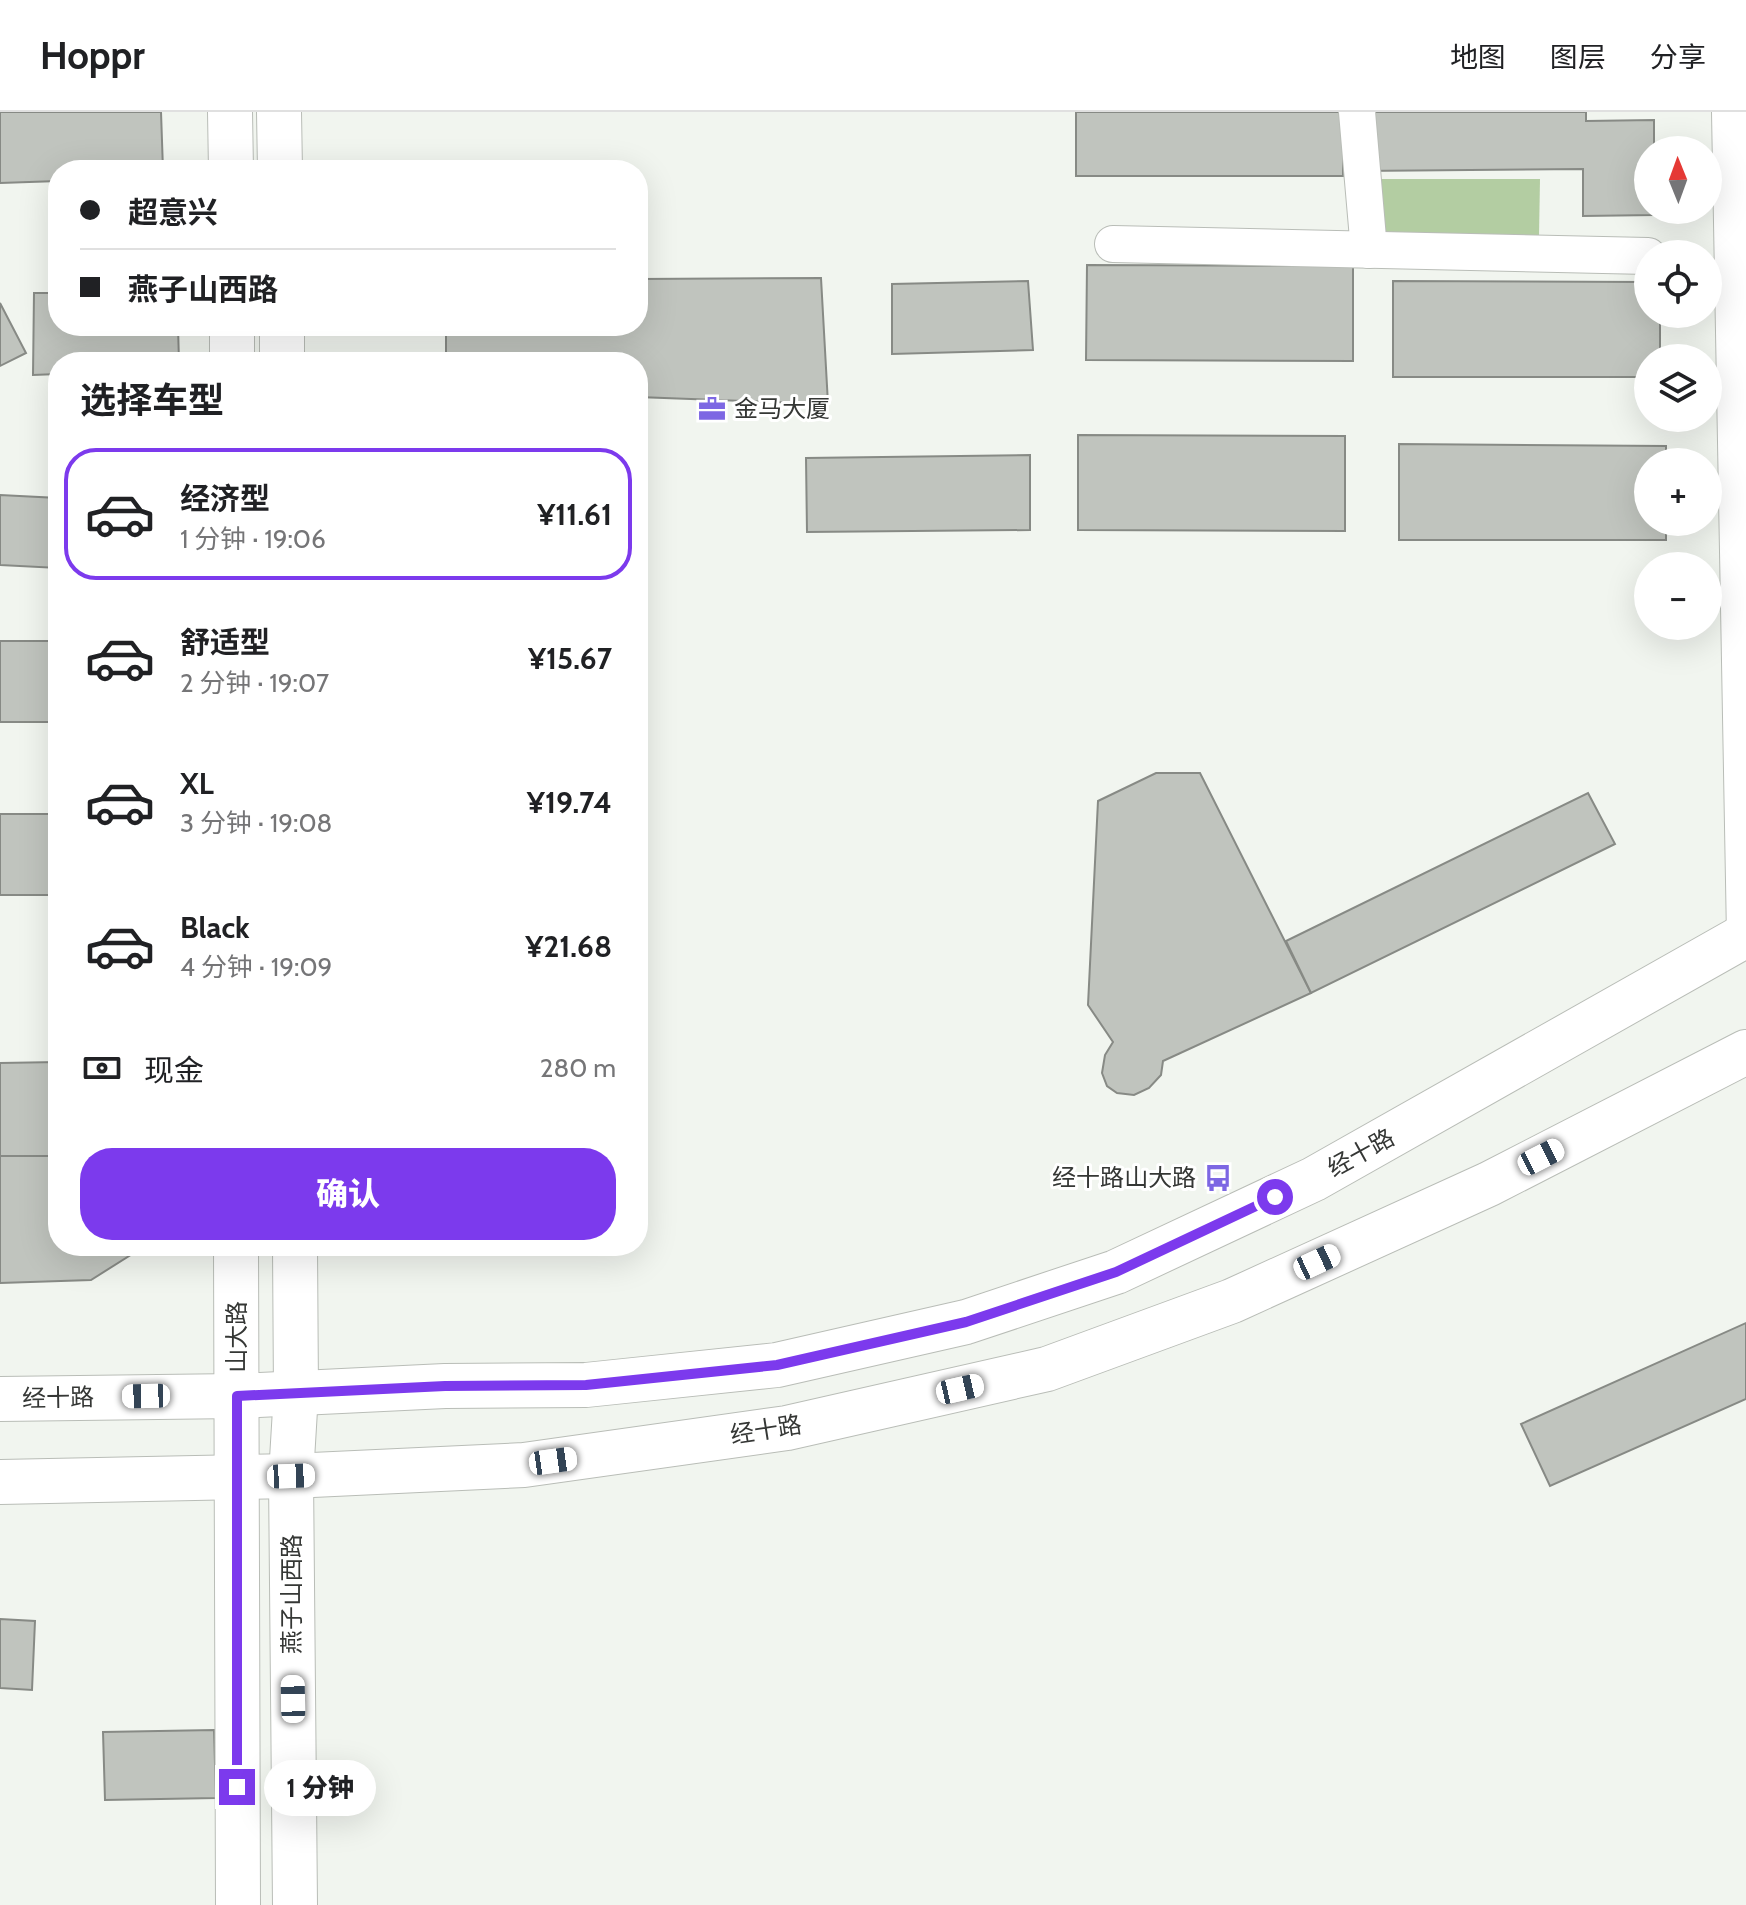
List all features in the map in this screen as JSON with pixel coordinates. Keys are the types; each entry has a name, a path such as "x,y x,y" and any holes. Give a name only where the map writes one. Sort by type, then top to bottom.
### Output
{"main road":[{"path":"230,112 231,160"},
{"path":"279,112 280,160"},
{"name":"经十路","path":"0,1399 237,1396 445,1386 586,1385 761,1367 966,1322 1116,1272 1314,1179 1746,936"},
{"name":"经十路","path":"0,1482 291,1476 524,1465 787,1428 1047,1369 1232,1301 1489,1184 1746,1052"},
{"name":"山大路","path":"235,1477 236,1256"},
{"path":"291,1476 296,1393 295,1256"},
{"name":"燕子山西路","path":"291,1476 295,1905"},
{"path":"235,1477 238,1905"}],"street":[{"path":"1357,112 1369,250"},
{"path":"1722,240 1735,124"},
{"path":"1113,244 1634,256"},
{"path":"1722,310 1746,936"}],"green space":[{"path":"1377,179 1540,179 1539,236 1377,235"}],"building":[{"path":"0,112 161,112 163,160 48,160 48,181 0,183"},
{"path":"1076,112 1343,112 1343,176 1076,176"},
{"path":"1359,112 1586,112 1586,121 1654,120 1654,136 1634,136 1634,215 1583,216 1583,169 1359,171"},
{"path":"1087,265 1353,266 1353,361 1086,360"},
{"path":"821,278 828,404 648,397 648,352 446,352 446,336 648,336 648,279"},
{"path":"1028,281 1033,350 892,354 892,284"},
{"path":"1393,281 1634,282 1634,328 1660,328 1660,344 1634,344 1634,377 1393,377"},
{"path":"34,293 48,293 48,336 178,336 179,352 48,352 48,374 33,375"},
{"path":"0,303 26,353 0,366"},
{"path":"1078,435 1345,436 1345,531 1078,530"},
{"path":"1399,444 1666,446 1634,448 1634,536 1666,536 1666,540 1399,540"},
{"path":"1030,455 1030,530 807,532 806,458"},
{"path":"0,495 48,497 48,567 0,565"},
{"path":"0,641 48,641 48,722 0,722"},
{"path":"1156,773 1200,773 1311,993 1163,1061 1161,1075 1149,1088 1134,1095 1117,1093 1107,1086 1102,1073 1105,1055 1113,1042 1088,1005 1098,801"},
{"path":"1588,793 1615,844 1311,993 1286,941"},
{"path":"0,814 48,814 48,895 0,895"},
{"path":"48,1062 48,1156 0,1156 0,1063"},
{"path":"0,1156 48,1156 48,1256 129,1256 91,1280 0,1283"},
{"path":"1746,1323 1746,1399 1550,1486 1521,1424"},
{"path":"0,1619 35,1621 32,1690 0,1688"},
{"path":"214,1730 216,1798 105,1800 103,1732"}],"place":[{"name":"金马大厦","path":"712,409"},
{"name":"经十路山大路","path":"1218,1178"}],"route":[{"path":"237,1787 237,1396 445,1386 586,1385 777,1365 966,1322 1116,1272 1275,1197"}]}
